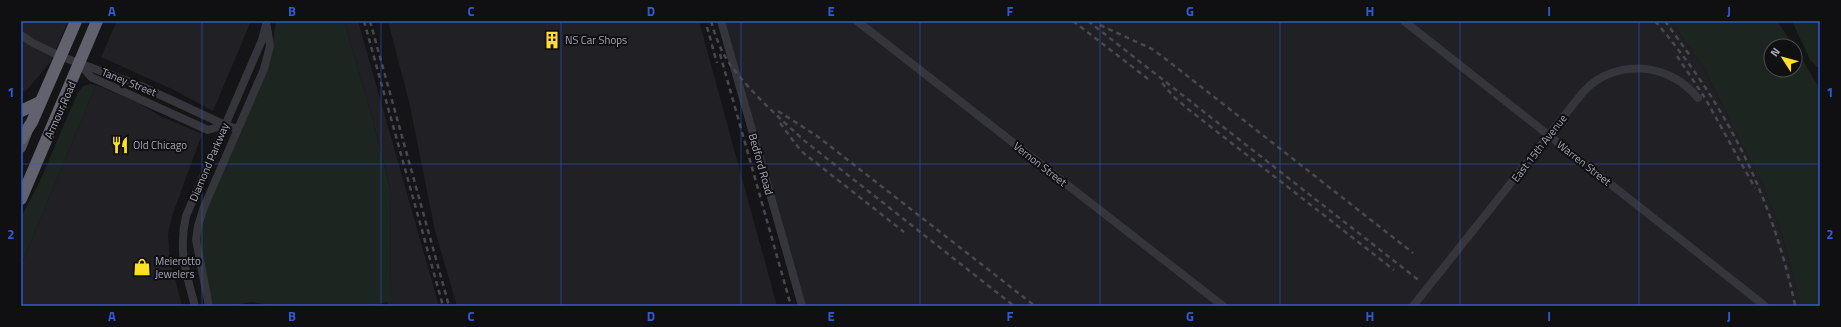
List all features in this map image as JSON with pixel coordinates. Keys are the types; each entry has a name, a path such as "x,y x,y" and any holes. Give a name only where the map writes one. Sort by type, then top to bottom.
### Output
{"highway":[{"name":"Armour Road","path":"32,122 76,21"},
{"name":"Armour Road","path":"21,199 97,21"},
{"path":"21,111 40,102"},
{"path":"21,140 32,122"}],"main road":[{"name":"Armour Road","path":"21,148 32,122"}],"street":[{"name":"Bedford Road","path":"721,21 803,304"},
{"name":"Vernon Street","path":"857,21 1223,306"},
{"name":"Warren Street","path":"1404,21 1765,306"},
{"name":"Diamond Parkway","path":"195,306 183,262 183,229 191,203 262,40 267,22"},
{"name":"Diamond Parkway","path":"209,306 197,249 198,226 204,207 267,61 270,46 267,22"},
{"name":"Taney Street","path":"21,35 33,43 60,56 141,86 225,125 238,129"},
{"path":"80,63 91,77 208,130 225,125"},
{"name":"East 15th Avenue","path":"1413,306 1588,86 1598,79 1616,71 1641,68 1659,72 1675,78 1685,84 1698,98"}],"shaded area":[{"path":"21,21 68,21 51,61 27,90 21,92"},
{"path":"117,21 251,21 213,111 174,90 101,57"},
{"path":"276,21 344,21 372,117 390,188 391,306 389,306 387,302 368,306 274,306 251,302 231,306 213,305 198,250 199,228 271,53"},
{"path":"344,21 358,21 439,306 391,306 390,188 372,117"},
{"path":"388,21 699,21 777,306 457,306 435,231 410,106"},
{"path":"719,21 1671,21 1703,67 1762,184 1779,226 1793,275 1799,306 801,306"},
{"path":"1671,21 1777,21 1789,38 1763,38 1763,78 1803,78 1803,60 1820,89 1820,306 1799,306 1793,275 1779,226 1762,184 1703,67"},
{"path":"1792,21 1820,21 1820,67 1817,67 1810,60 1803,45 1803,38 1800,38"},
{"path":"90,84 96,85 21,265 21,217 39,183 78,92 83,86"},
{"path":"96,85 139,103 160,116 202,134 172,216 168,234 170,260 182,306 21,306 21,265"}],"railway":[{"path":"364,21 443,306"},
{"path":"370,21 449,306"},
{"path":"711,21 719,45 730,64 749,88 785,123 806,142 1014,306"},
{"path":"1073,21 1148,79"},
{"path":"1088,21 1421,282"},
{"path":"1655,21 1681,53 1704,86 1725,119 1743,154 1760,190 1774,227 1795,305"},
{"path":"1665,21 1691,57"},
{"path":"1100,25 1152,49 1413,253"},
{"path":"707,27 717,63"},
{"path":"720,54 791,306"},
{"path":"1677,56 1705,98 1755,188"},
{"path":"1162,83 1174,97 1188,109 1394,270"},
{"path":"778,111 817,136 1035,306"},
{"path":"780,123 801,151 904,232"}],"place":[{"name":"NS Car Shops","path":"552,40"},
{"name":"Old Chicago","path":"120,145"},
{"name":"Meierotto Jewelers","path":"142,267"}]}
